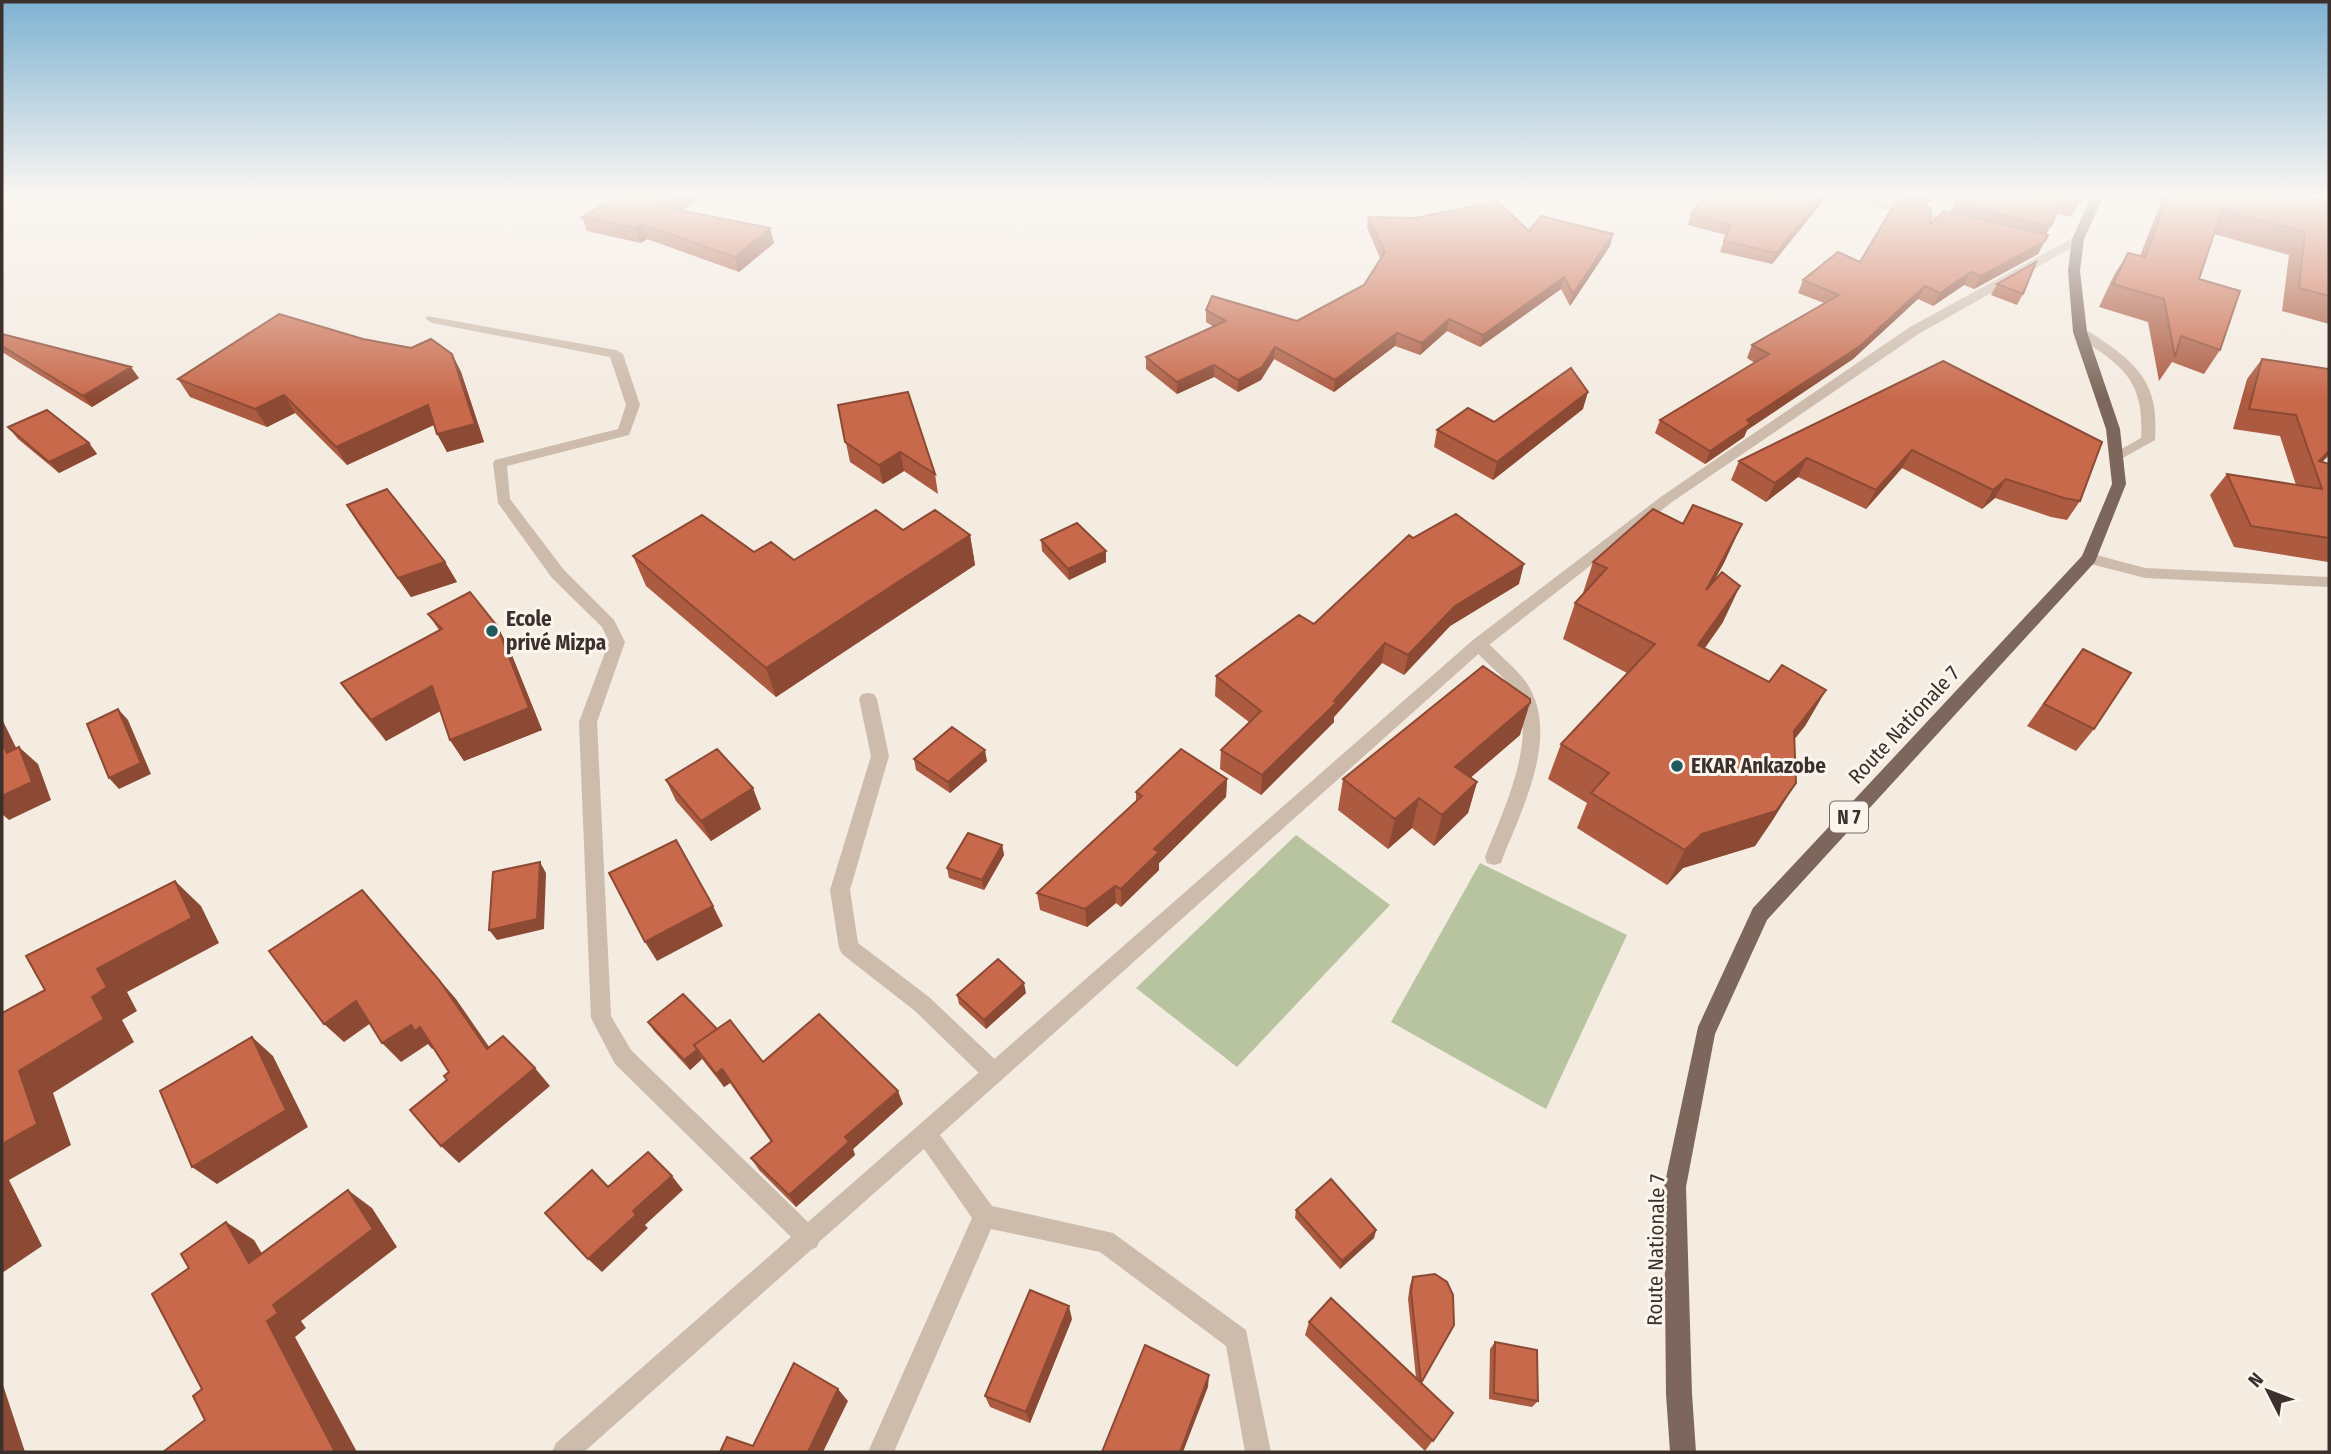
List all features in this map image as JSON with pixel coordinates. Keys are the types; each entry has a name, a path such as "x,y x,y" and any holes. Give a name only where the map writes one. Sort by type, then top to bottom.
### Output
{"main road":[{"name":"Route Nationale 7","path":"1683,1452 1679,1394 1675,1187 1705,1034 1760,914 2090,558 2119,484 2113,429 2080,332 2071,263"}],"street":[{"path":"565,1452 1479,645 1667,499 1915,330 2028,263"},
{"path":"432,319 616,354 633,405 624,432 500,463 503,500 558,574 608,624 617,642 588,722 601,1018 623,1057 809,1239"},
{"path":"2080,332 2123,361 2143,384 2151,413 2148,440 2116,456"},
{"path":"2090,558 2144,573 2329,582"},
{"path":"1479,645 1521,688 1531,714 1526,769 1494,857"},
{"path":"868,699 880,756 840,890 849,948 922,1004 994,1073"},
{"path":"926,1134 985,1216 1105,1241 1237,1339 1258,1452"},
{"path":"881,1452 985,1216"}],"green space":[{"path":"1296,835 1390,905 1237,1067 1136,988"},
{"path":"1480,863 1627,935 1546,1109 1391,1022"}],"building":[{"path":"1378,263 1594,263 1573,294 1564,277 1483,335 1449,319 1422,343 1397,333 1335,380 1275,347 1262,367 1238,380 1214,365 1177,382 1146,357 1226,321 1206,310 1212,296 1297,321 1364,285"},
{"path":"1824,263 2005,263 1981,276 1971,272 1940,293 1925,286 1860,346 1747,420 1750,424 1710,451 1660,420 1769,354 1752,345 1839,295 1803,280"},
{"path":"2034,263 2036,263 2023,294 1997,284"},
{"path":"2123,263 2204,263 2199,279 2240,291 2220,350 2181,336 2175,357 2164,299 2113,284"},
{"path":"2302,263 2329,263 2329,296 2299,288"},
{"path":"279,314 363,339 411,348 431,339 452,354 475,424 437,434 428,405 336,447 284,395 255,409 178,379"},
{"path":"2,334 131,367 83,396 2,346"},
{"path":"2262,359 2329,369 2329,451 2319,461 2329,464 2329,538 2251,526 2227,474 2322,489 2296,415 2249,409"},
{"path":"1943,361 2102,442 2080,501 2006,479 1993,490 1912,450 1876,490 1807,458 1775,483 1739,461"},
{"path":"1571,368 1588,392 1497,462 1437,430 1468,408 1494,422"},
{"path":"908,392 935,474 900,452 879,465 845,442 838,405"},
{"path":"47,410 89,443 49,462 8,427"},
{"path":"387,489 445,562 398,578 347,505"},
{"path":"1693,505 1742,524 1706,590 1722,572 1740,586 1698,645 1769,682 1782,665 1826,690 1794,731 1796,783 1776,811 1702,834 1685,850 1591,793 1609,773 1561,744 1655,644 1575,603 1607,568 1593,562 1653,509 1683,524"},
{"path":"876,510 903,530 935,510 970,535 766,668 633,556 702,515 754,552 771,542 794,560"},
{"path":"1456,514 1524,564 1455,606 1408,655 1385,643 1334,701 1337,702 1262,775 1221,750 1261,711 1216,676 1299,615 1314,624 1409,535 1413,538"},
{"path":"1077,523 1106,551 1068,569 1041,540"},
{"path":"470,592 497,626 529,708 450,740 432,686 371,720 341,683 442,629 428,614"},
{"path":"2083,649 2131,673 2094,729 2044,704"},
{"path":"1483,666 1530,699 1530,703 1455,767 1477,782 1442,815 1419,798 1395,819 1343,779"},
{"path":"118,709 141,763 109,778 87,724"},
{"path":"952,727 985,750 948,782 914,759"},
{"path":"2,741 7,753 19,747 32,782 2,796"},
{"path":"717,749 753,788 701,821 666,780"},
{"path":"1181,749 1227,779 1154,849 1159,852 1121,889 1115,886 1085,909 1037,893 1142,796 1136,792"},
{"path":"968,833 1002,845 982,880 947,868"},
{"path":"676,840 713,906 645,942 609,873"},
{"path":"540,862 537,919 489,930 493,872"},
{"path":"175,881 192,918 97,969 107,987 92,997 104,1019 19,1071 37,1124 2,1144 2,1013 45,990 26,956"},
{"path":"362,890 439,980 487,1049 503,1036 535,1068 441,1146 410,1110 447,1080 444,1076 449,1072 420,1027 415,1031 411,1025 382,1043 356,1001 324,1024 269,951"},
{"path":"998,959 1024,983 984,1020 957,995"},
{"path":"683,994 717,1029 694,1045 697,1050 684,1060 648,1022"},
{"path":"819,1014 898,1091 845,1137 849,1142 789,1195 751,1158 772,1141 722,1069 716,1074 694,1045 730,1020 763,1062"},
{"path":"252,1037 286,1110 192,1167 160,1091"},
{"path":"648,1152 672,1176 633,1211 636,1215 588,1259 545,1213 592,1170 608,1187"},
{"path":"1331,1179 1376,1230 1342,1261 1296,1210"},
{"path":"348,1190 373,1229 273,1305 278,1313 267,1321 335,1452 163,1452 205,1420 193,1396 202,1389 152,1294 189,1268 181,1254 226,1222 249,1263"},
{"path":"1435,1274 1447,1282 1453,1295 1454,1325 1421,1383 1411,1292 1413,1277"},
{"path":"1030,1290 1069,1306 1026,1412 985,1396"},
{"path":"1331,1298 1453,1413 1433,1441 1309,1322"},
{"path":"1495,1342 1537,1350 1538,1401 1494,1393"},
{"path":"1145,1345 1209,1375 1180,1452 1102,1452"},
{"path":"794,1363 838,1389 808,1452 720,1452 727,1437 753,1446"}],"place":[{"name":"Ecole privé Mizpa","path":"492,631"},
{"name":"EKAR Ankazobe","path":"1677,766"}]}
